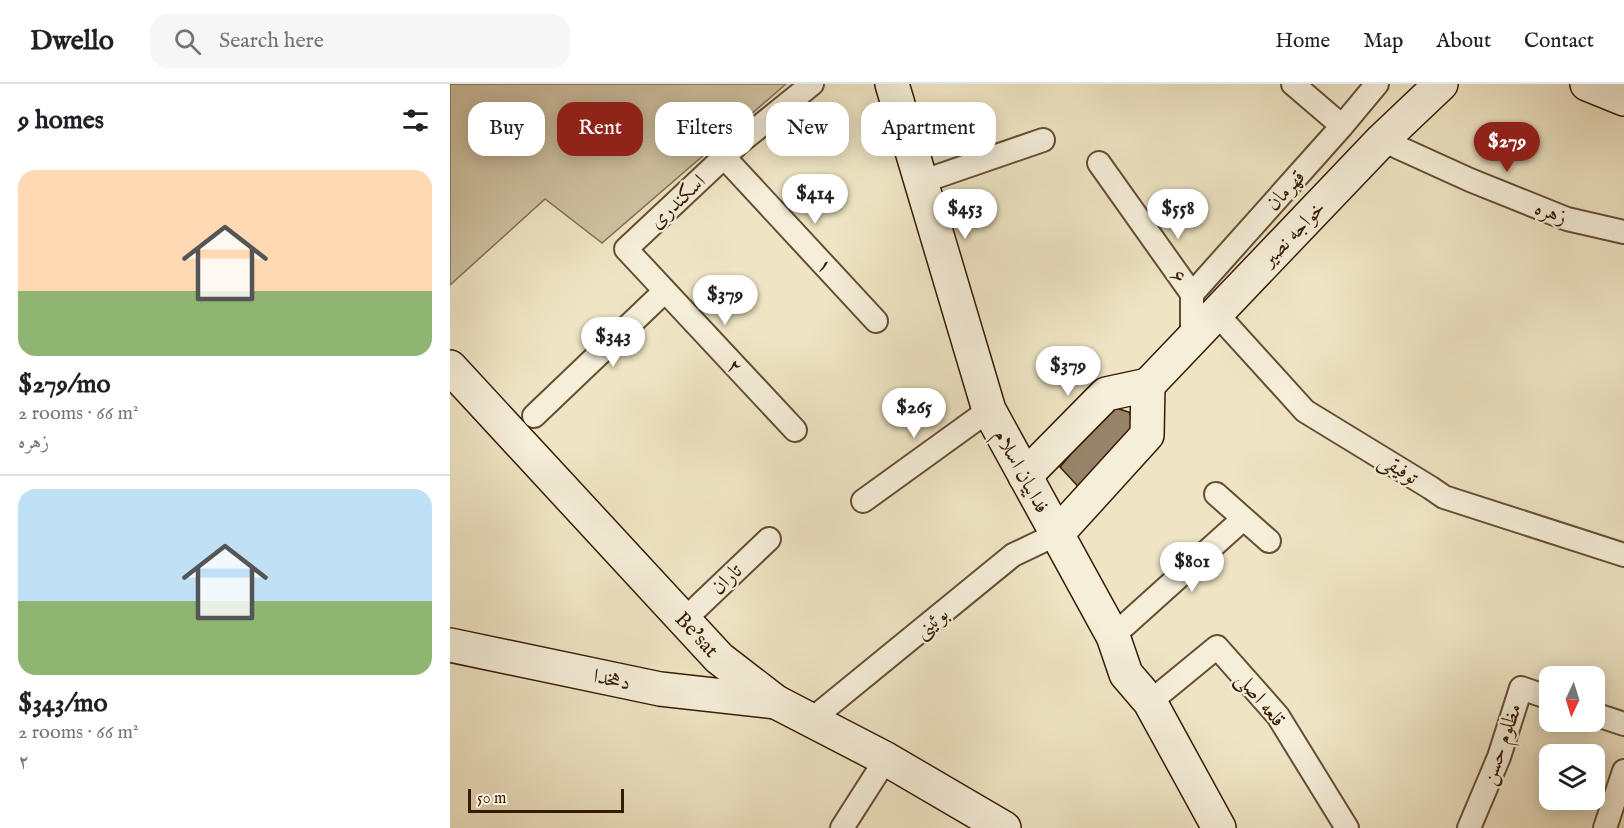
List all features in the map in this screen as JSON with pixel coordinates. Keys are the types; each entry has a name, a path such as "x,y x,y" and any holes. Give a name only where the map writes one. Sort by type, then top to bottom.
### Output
{"main road":[{"name":"فداییان اسلام","path":"892,84 989,410 1113,636 1126,674 1150,702 1219,828"},
{"name":"خواجه نصیر","path":"1148,385 1192,339 1204,304 1442,84"},
{"path":"1587,84 1624,99"},
{"name":"Be'sat","path":"450,367 719,658 776,702 886,759 1004,828"},
{"path":"1025,476 1106,394 1148,385 1147,435 1057,534"},
{"name":"دهخدا","path":"450,645 660,689 776,702"}],"street":[{"name":"اسکندری","path":"626,249 739,143 812,84"},
{"path":"1293,84 1342,126"},
{"name":"قهرمان","path":"1204,304 1377,84"},
{"path":"921,182 1043,140"},
{"name":"زهره","path":"1382,140 1470,180 1568,219 1624,232"},
{"name":"۱","path":"724,157 876,321"},
{"name":"۶","path":"1099,163 1204,304"},
{"name":"۲","path":"626,249 795,430"},
{"path":"534,416 665,291"},
{"name":"توفیقی","path":"1204,304 1305,411 1444,497 1624,555"},
{"path":"863,501 989,410"},
{"path":"1216,494 1269,542"},
{"path":"1113,636 1243,519"},
{"name":"بوئینی","path":"811,720 1013,555 1057,534"},
{"name":"تاران","path":"684,620 769,538"},
{"name":"قلعه اصلی","path":"1150,702 1217,647 1278,716 1347,828"},
{"name":"مظلوم حسن","path":"1469,828 1499,757 1521,688 1539,694"},
{"path":"1605,718 1624,724"},
{"path":"842,828 886,759"},
{"path":"1605,828 1624,771"}],"shaded area":[{"path":"450,84 786,84 754,112 754,102 655,102 655,156 703,156 602,243 545,199 450,285"}],"building":[{"path":"1116,408 1129,412 1133,421 1131,441 1085,494 1060,467 1104,415"}]}
